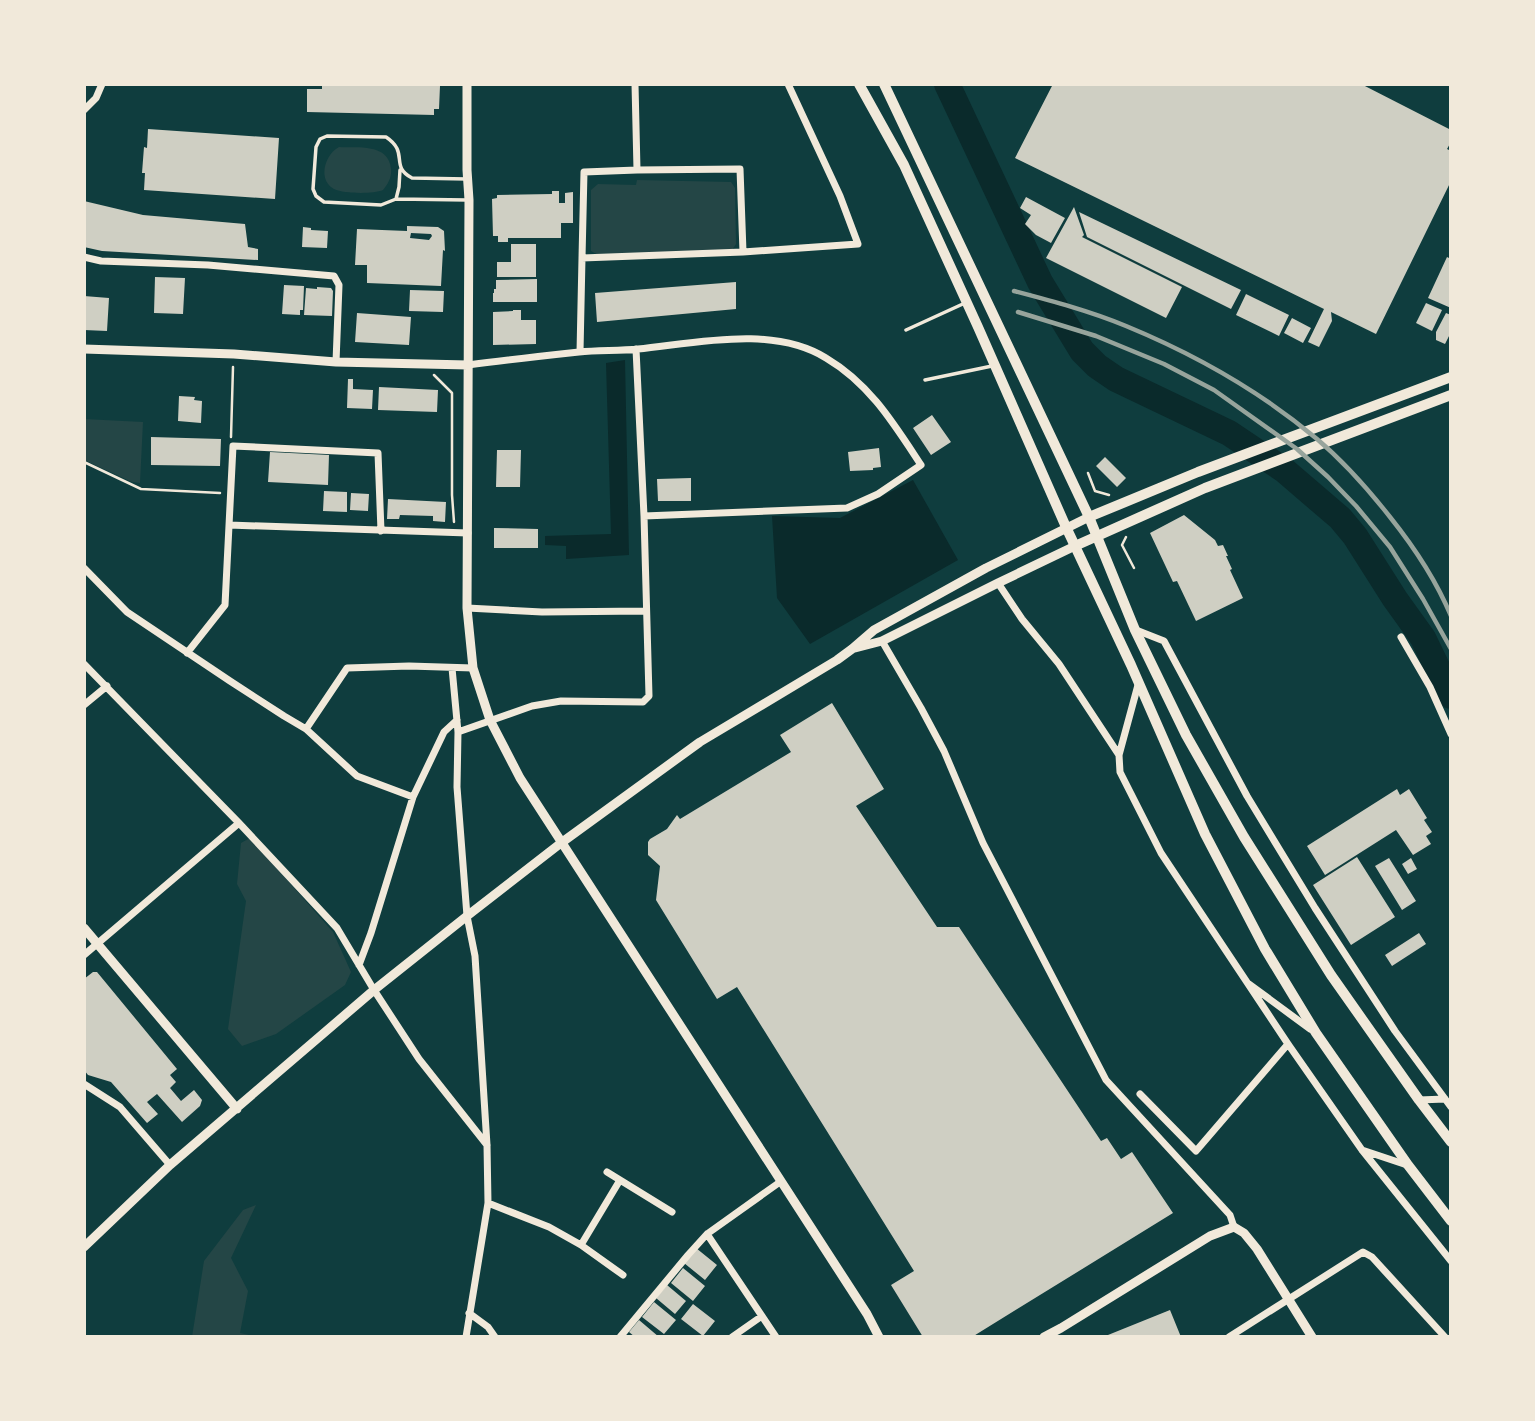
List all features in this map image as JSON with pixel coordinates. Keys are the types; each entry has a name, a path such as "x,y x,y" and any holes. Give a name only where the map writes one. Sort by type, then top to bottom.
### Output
{"main road":[{"path":"859,84 904,165 1066,527 1132,665 1205,834 1265,949 1316,1033 1408,1165 1451,1221"},
{"path":"884,84 1089,517 1135,630 1186,735 1244,837 1331,975 1451,1142"},
{"path":"1089,517 1198,472 1451,377"},
{"path":"1076,546 1205,488 1451,395"}],"street":[{"path":"84,110 96,98 102,84"},
{"path":"467,84 467,608 473,668 489,720 520,778 561,843 867,1314 879,1337"},
{"path":"635,84 638,170"},
{"path":"582,258 743,252 858,244 840,196 789,84"},
{"path":"580,352 584,172 740,169 743,252"},
{"path":"84,257 101,261 208,265 334,276 339,285 335,362"},
{"path":"84,349 234,354 335,362 468,365 729,338 770,340 808,349 827,358 856,380 880,404 921,465 878,494 847,508 644,516"},
{"path":"458,732 532,706 561,701 643,702 649,696 636,349"},
{"path":"187,653 226,605 233,446 379,453 381,531"},
{"path":"84,1247 170,1165 374,990 561,843 700,742 852,649 874,630 986,568 1089,517"},
{"path":"229,524 468,533"},
{"path":"852,649 883,640 1076,546"},
{"path":"84,568 127,612 306,729 358,776 413,797"},
{"path":"998,583 1022,619 1059,664 1119,755"},
{"path":"467,608 646,611"},
{"path":"1135,630 1164,641 1247,796 1315,908 1395,1031 1451,1107"},
{"path":"1401,637 1430,687 1451,734"},
{"path":"883,640 943,751 983,843 1106,1080 1230,1215 1234,1227 1244,1233 1258,1249 1312,1337"},
{"path":"84,664 337,928 419,1059 487,1145"},
{"path":"306,729 348,668 473,668"},
{"path":"452,668 458,732 457,787 467,916 475,956 487,1145 488,1203 466,1337"},
{"path":"1139,684 1119,755 1120,772 1161,853 1245,981 1363,1150 1451,1261"},
{"path":"84,705 107,686"},
{"path":"359,965 413,797 444,732 457,720"},
{"path":"84,955 239,823"},
{"path":"84,928 237,1109"},
{"path":"1245,981 1316,1033"},
{"path":"1140,1094 1196,1152 1288,1044"},
{"path":"84,1084 120,1107 170,1165"},
{"path":"1419,1100 1445,1099"},
{"path":"1363,1150 1408,1165"},
{"path":"607,1172 672,1212"},
{"path":"581,1245 620,1180"},
{"path":"620,1337 707,1234 780,1182"},
{"path":"488,1203 550,1227 581,1245 622,1275"},
{"path":"1044,1337 1210,1236 1234,1227"},
{"path":"707,1234 776,1337"},
{"path":"1228,1337 1363,1252 1372,1256 1445,1337"},
{"path":"469,1312 488,1327 495,1337"},
{"path":"732,1337 762,1315"}],"lane":[{"path":"396,199 399,187 399,148 387,137 327,136 320,139 316,146 313,189 316,196 324,202 382,205 396,199 469,201"},
{"path":"400,168 412,178 468,175"},
{"path":"906,330 967,302"},
{"path":"925,380 996,366"}],"path":[{"path":"233,367 230,440 233,446"},
{"path":"433,375 452,393 454,525"},
{"path":"84,462 141,489 231,494"},
{"path":"1088,474 1096,491 1113,497"},
{"path":"1129,531 1122,545 1134,568"}],"shaded area":[{"path":"339,147 371,149 385,155 391,172 383,190 352,193 339,191 329,185 324,174 325,167 330,155"},
{"path":"637,180 731,182 735,188 736,244 732,250 598,255 591,251 591,190 598,184 636,185"},
{"path":"625,360 629,555 566,559 566,546 545,545 545,536 611,534 606,363"},
{"path":"84,419 143,422 140,483 132,482 84,460"},
{"path":"913,480 958,560 810,644 777,598 772,516 840,518"},
{"path":"250,838 333,932 351,972 345,985 276,1034 242,1046 228,1029 246,901 237,884 241,843"},
{"path":"256,1205 231,1258 248,1291 240,1333 258,1337 192,1337 204,1261 243,1210"}],"building":[{"path":"322,84 433,84 440,86 439,109 434,109 434,115 307,112 307,89 322,89"},
{"path":"1053,84 1361,84 1451,130 1451,142 1447,149 1451,151 1451,181 1376,334 1331,312 1332,321 1319,347 1308,342 1324,309 1015,158"},
{"path":"148,129 279,138 275,199 144,190 145,173 142,173"},
{"path":"552,191 559,191 559,203 565,203 565,193 573,192 573,223 561,223 561,238 508,238 508,242 498,242 498,236 493,236 492,199 497,198 497,195 552,194"},
{"path":"1026,197 1065,218 1051,243 1036,235 1025,224 1031,215 1020,208"},
{"path":"84,201 143,215 245,224 248,247 258,249 258,260 102,251 84,247"},
{"path":"1074,207 1084,235 1082,237 1182,287 1166,318 1046,258"},
{"path":"1079,212 1241,290 1231,309 1087,237"},
{"path":"407,226 438,227 444,231 441,286 367,283 367,265 355,265 357,229 407,231","holes":["411,233 431,234 429,240 410,238"]},
{"path":"303,227 328,231 327,248 302,247"},
{"path":"511,244 536,244 536,277 497,277 497,262 511,262"},
{"path":"1447,257 1451,259 1451,308 1428,298"},
{"path":"155,277 185,278 183,314 154,313"},
{"path":"537,279 537,302 493,302 496,280"},
{"path":"736,282 736,309 597,322 595,293"},
{"path":"284,285 304,286 303,310 300,310 300,315 282,314"},
{"path":"306,288 331,288 333,291 332,316 304,315"},
{"path":"410,290 444,291 443,312 409,311"},
{"path":"1246,294 1289,315 1279,336 1236,315"},
{"path":"84,296 109,298 107,331 84,330"},
{"path":"1426,303 1442,310 1432,331 1416,323"},
{"path":"521,310 521,320 536,320 536,344 493,345 493,312"},
{"path":"357,313 411,317 409,345 355,342"},
{"path":"1446,313 1451,315 1451,332 1445,344 1436,340 1436,332"},
{"path":"1292,318 1311,328 1303,343 1284,333"},
{"path":"348,379 353,379 353,389 373,390 372,409 347,408"},
{"path":"379,387 438,390 437,412 378,410"},
{"path":"179,396 195,397 194,400 202,401 201,423 178,421"},
{"path":"932,415 951,442 931,455 913,428"},
{"path":"151,437 221,439 220,466 151,465"},
{"path":"879,448 881,467 850,471 848,452"},
{"path":"497,450 521,450 520,487 496,487"},
{"path":"270,452 329,455 328,485 268,482"},
{"path":"1105,457 1126,478 1117,487 1096,466"},
{"path":"691,478 691,501 658,501 657,479"},
{"path":"324,491 347,492 347,512 323,511"},
{"path":"351,493 369,494 368,511 350,510"},
{"path":"388,499 446,502 445,522 433,521 433,516 400,515 399,519 387,519"},
{"path":"1184,515 1215,540 1218,546 1223,545 1232,569 1230,570 1243,598 1196,621 1177,581 1173,582 1150,533"},
{"path":"494,528 538,529 538,548 494,548"},
{"path":"832,703 884,789 856,806 937,927 959,927 1101,1141 1107,1138 1121,1159 1132,1152 1173,1213 972,1337 923,1337 891,1285 914,1271 737,987 717,999 656,900 660,866 648,855 650,839 667,829 677,815 680,819 791,752 780,735"},
{"path":"1397,789 1400,795 1409,789 1427,818 1424,820 1432,832 1426,836 1431,844 1413,855 1396,830 1325,875 1307,846"},
{"path":"1357,857 1395,917 1351,945 1313,885"},
{"path":"1389,858 1416,901 1402,910 1375,866"},
{"path":"1411,858 1417,869 1408,874 1402,864"},
{"path":"1419,933 1426,944 1392,966 1385,955"},
{"path":"97,972 177,1069 170,1075 176,1082 170,1088 181,1101 194,1090 202,1100 200,1106 182,1122 157,1094 147,1102 158,1114 147,1123 111,1082 88,1075 84,1070 84,979"},
{"path":"696,1248 717,1265 705,1280 684,1263"},
{"path":"683,1268 705,1286 693,1301 671,1283"},
{"path":"667,1285 686,1301 675,1314 656,1298"},
{"path":"654,1302 676,1320 664,1334 642,1317"},
{"path":"693,1304 715,1321 703,1336 681,1319"},
{"path":"1170,1310 1181,1337 1103,1337"},
{"path":"639,1320 659,1337 635,1337 629,1332"}],"waterway":[{"path":"947,84 1040,282 1082,351 1116,379 1229,433 1284,470 1340,518 1423,638 1451,696"}],"railway":[{"path":"1014,291 1099,316 1151,337 1226,375 1296,422 1337,457 1382,507 1424,564 1451,616"},
{"path":"1018,312 1096,336 1164,364 1214,390 1297,449 1356,506 1390,547 1451,649"}]}
